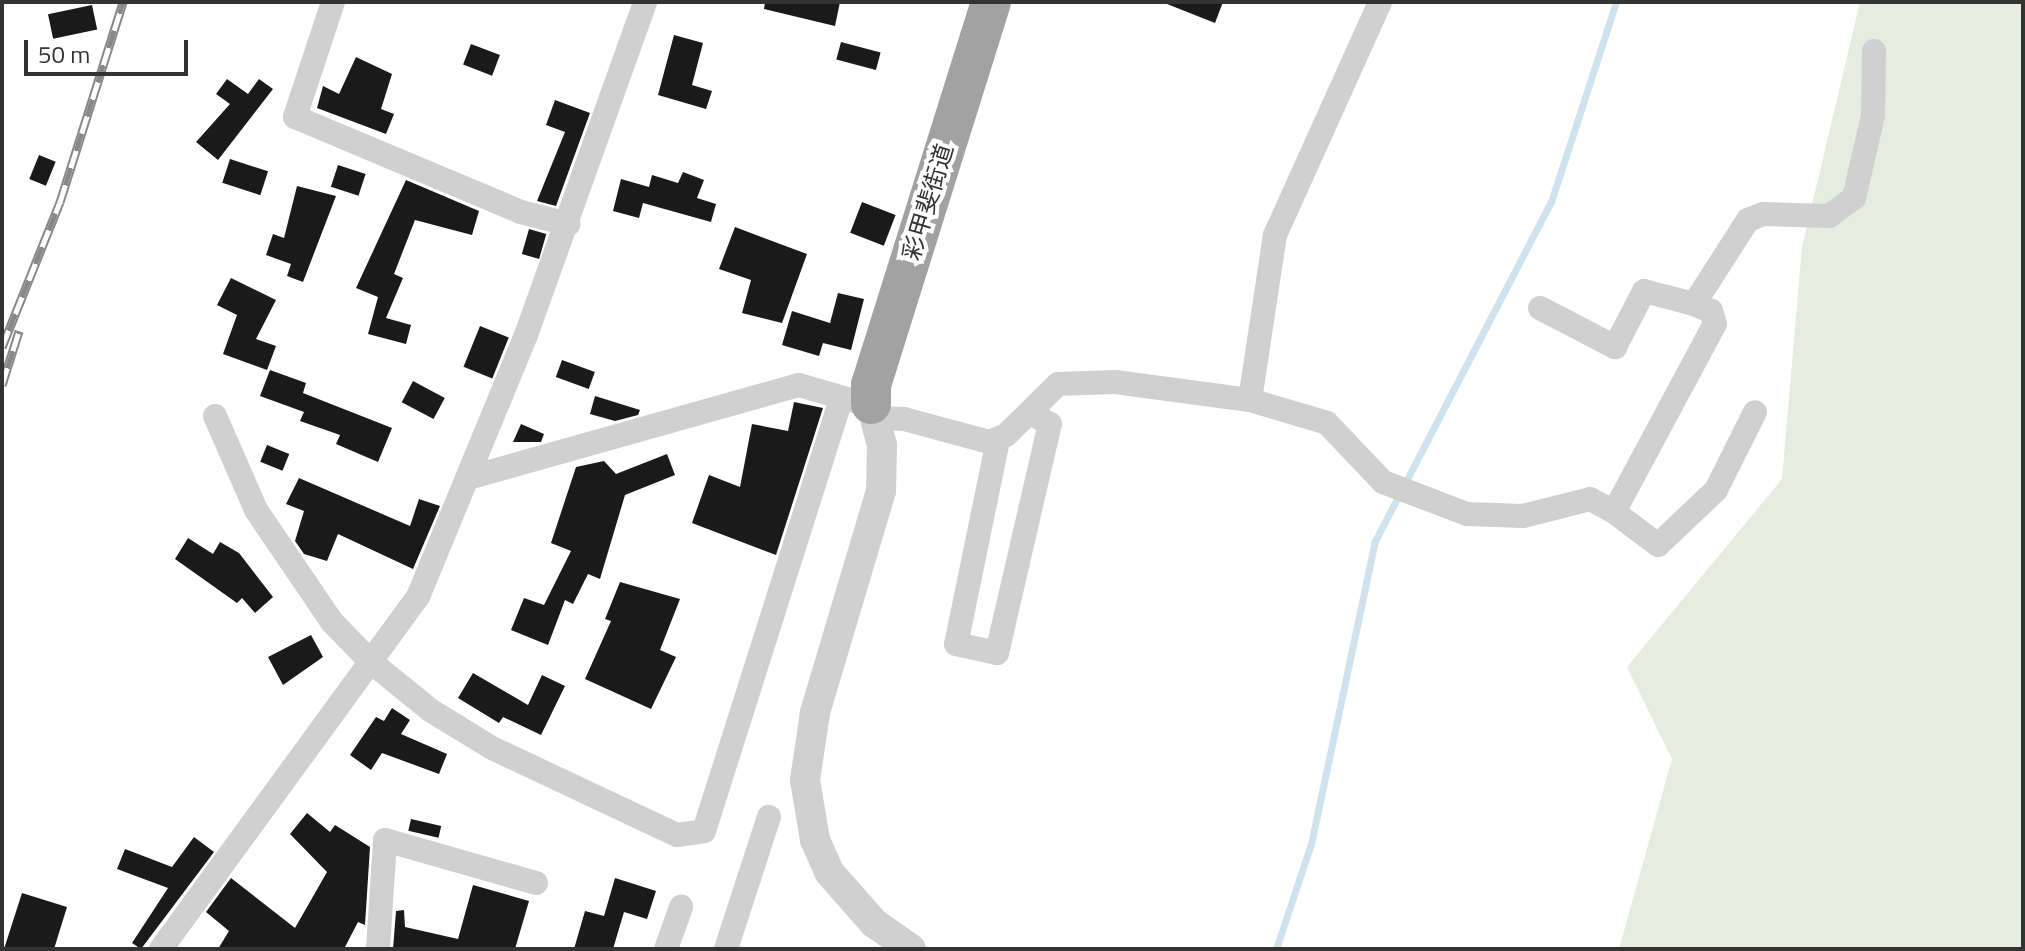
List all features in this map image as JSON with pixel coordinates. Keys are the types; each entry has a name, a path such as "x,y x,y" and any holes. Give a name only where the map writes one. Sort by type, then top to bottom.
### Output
{"highway":[{"name":"彩甲斐街道","path":"863,407 991,2"}],"street":[{"path":"333,2 295,117 521,212 568,224"},
{"path":"161,949 418,597 568,224 645,2"},
{"path":"1250,400 1275,235 1380,2"},
{"path":"1694,304 1753,215 1829,216 1848,208 1873,116 1874,51"},
{"path":"1540,308 1615,347 1644,291 1711,311 1715,324 1614,512"},
{"path":"1030,413 1050,424 997,653 956,644 998,440 1066,380 1250,400 1327,423 1383,482 1467,514 1523,516 1590,499 1614,512 1658,545 1716,490 1755,412"},
{"path":"468,478 799,385 863,407 998,440"},
{"path":"215,416 256,510 332,622 371,662 430,710 492,748 677,835 704,831 863,407"},
{"path":"863,407 881,491 815,713 805,780 815,840 829,872 874,923 911,949"},
{"path":"726,949 769,817"},
{"path":"378,949 385,840 536,883"},
{"path":"666,949 681,907"}],"shaded area":[{"path":"1860,2 2023,2 2023,949 1619,949 1672,759 1627,667 1782,479 1802,247"}],"building":[{"path":"765,2 840,2 835,26 764,9"},
{"path":"1162,2 1223,2 1215,23"},
{"path":"92,5 97,29 53,39 48,14"},
{"path":"674,35 703,43 692,85 712,91 706,109 658,95"},
{"path":"841,42 881,53 876,70 836,59"},
{"path":"471,44 500,55 492,76 463,65"},
{"path":"356,57 392,74 381,109 394,114 386,134 317,108 323,86 339,94"},
{"path":"227,79 248,94 259,79 273,89 218,160 196,142 230,104 216,94"},
{"path":"555,100 590,113 556,206 537,201 565,132 546,125"},
{"path":"39,155 56,162 46,186 29,179"},
{"path":"230,159 268,171 260,195 222,183"},
{"path":"338,165 366,174 358,196 331,187"},
{"path":"683,172 704,180 697,198 716,204 711,222 643,203 639,218 613,211 621,179 649,187 652,175 678,183"},
{"path":"406,180 479,211 472,235 415,220 394,274 403,278 386,318 411,325 406,344 368,334 378,297 356,288"},
{"path":"297,186 336,196 303,282 287,276 291,264 266,255 273,234 284,238"},
{"path":"862,202 896,215 884,246 850,233"},
{"path":"735,227 807,254 782,323 742,313 751,280 719,269"},
{"path":"529,229 546,234 539,259 522,254"},
{"path":"231,278 276,300 256,339 276,346 267,370 223,354 237,315 217,305"},
{"path":"838,293 864,299 851,350 823,343 819,356 782,345 792,311 830,323"},
{"path":"480,326 509,338 492,378 464,367"},
{"path":"562,360 595,372 589,389 556,377"},
{"path":"270,370 306,383 303,393 392,428 378,462 336,444 340,435 300,421 304,412 260,396"},
{"path":"413,381 445,398 434,419 402,402"},
{"path":"595,396 640,410 638,415 615,421 590,414"},
{"path":"794,402 823,408 776,555 692,523 709,475 740,487 752,424 788,431"},
{"path":"521,424 544,434 541,442 513,442"},
{"path":"267,445 289,454 283,471 260,462"},
{"path":"667,454 675,475 625,495 600,579 588,574 573,604 565,600 548,645 511,630 524,598 544,605 571,551 551,543 576,467 604,461 616,474"},
{"path":"299,478 410,526 419,499 440,506 413,569 338,534 327,561 304,554 295,541 304,511 286,504"},
{"path":"188,538 213,554 220,542 239,553 273,597 255,613 242,598 237,603 175,559"},
{"path":"620,582 680,599 660,650 676,657 651,709 585,679 611,621 605,619"},
{"path":"311,635 323,657 283,685 268,657"},
{"path":"473,673 528,705 542,675 565,686 541,735 503,717 499,723 458,698"},
{"path":"392,708 410,720 401,734 447,754 439,774 382,753 371,770 350,755 376,717 384,721"},
{"path":"307,813 330,832 335,825 370,847 365,925 358,922 344,949 218,949 229,931 206,912 231,878 295,928 327,872 290,834"},
{"path":"411,819 441,826 439,838 408,831"},
{"path":"194,837 214,852 141,949 132,943 168,888 117,869 125,849 172,867"},
{"path":"615,878 656,891 647,919 624,912 613,949 574,949 585,911 604,916"},
{"path":"473,885 529,901 515,949 393,949 396,911 404,910 405,927 458,939"},
{"path":"22,893 67,907 54,949 4,949"}],"waterway":[{"path":"1276,949 1311,844 1375,541 1551,202 1616,2"}],"railway":[{"path":"2,347 60,202 123,2"},
{"path":"2,385 19,331"}]}
